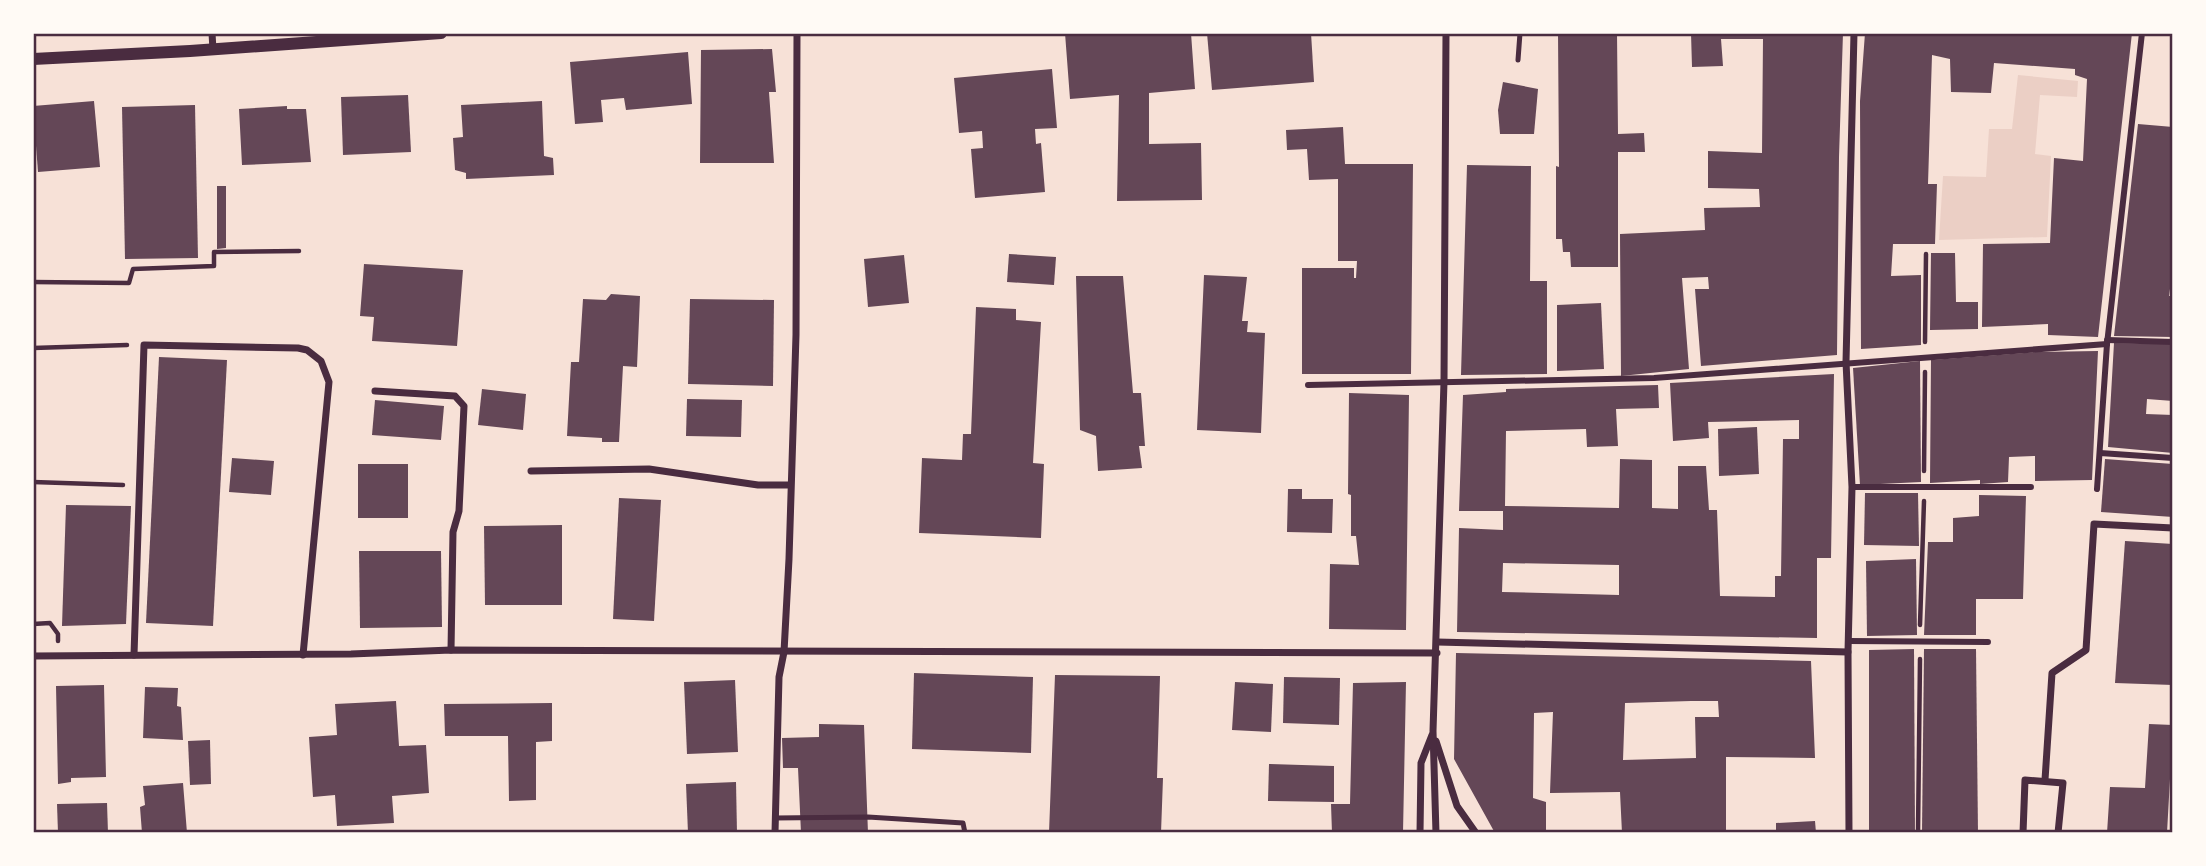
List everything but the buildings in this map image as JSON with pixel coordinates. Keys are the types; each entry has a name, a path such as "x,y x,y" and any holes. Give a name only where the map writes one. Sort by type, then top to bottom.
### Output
{"street":[{"path":"212,33 213,50"},
{"path":"33,60 441,33"},
{"path":"775,833 779,677 784,652 796,335 797,33"},
{"path":"1436,833 1433,731 1444,382 1446,33"},
{"path":"1849,833 1848,652 1852,487 1846,362 1854,33"},
{"path":"2097,489 2107,342 2142,33"},
{"path":"1308,385 1654,378 2107,342 2173,342"},
{"path":"134,655 144,345 298,348 314,355 327,371 329,382 325,434 303,654"},
{"path":"375,391 455,396 464,406 459,511 453,532 451,650"},
{"path":"2099,453 2173,458"},
{"path":"531,471 649,469 758,485 790,485"},
{"path":"1852,487 2031,487"},
{"path":"2045,780 2052,673 2086,650 2094,524 2173,528"},
{"path":"1849,641 1988,642"},
{"path":"1437,642 1848,652"},
{"path":"33,656 451,650 1437,653"},
{"path":"1420,833 1421,763 1433,731"},
{"path":"1433,731 1457,806 1475,833"},
{"path":"2023,833 2025,780 2063,783 2058,833"}],"lane":[{"path":"1518,60 1520,33"},
{"path":"775,818 868,817 963,823 965,833"}],"path":[{"path":"33,282 129,283 133,269 214,266 214,253 299,251"},
{"path":"1918,833 1926,254"},
{"path":"33,348 144,345"},
{"path":"33,482 138,485"},
{"path":"33,624 50,623 55,627 58,634 58,656"}],"shaded area":[{"path":"2018,75 2078,81 2077,97 2040,95 2035,154 2051,156 2047,237 1939,240 1943,176 1986,177 1989,129 2012,129"}]}
